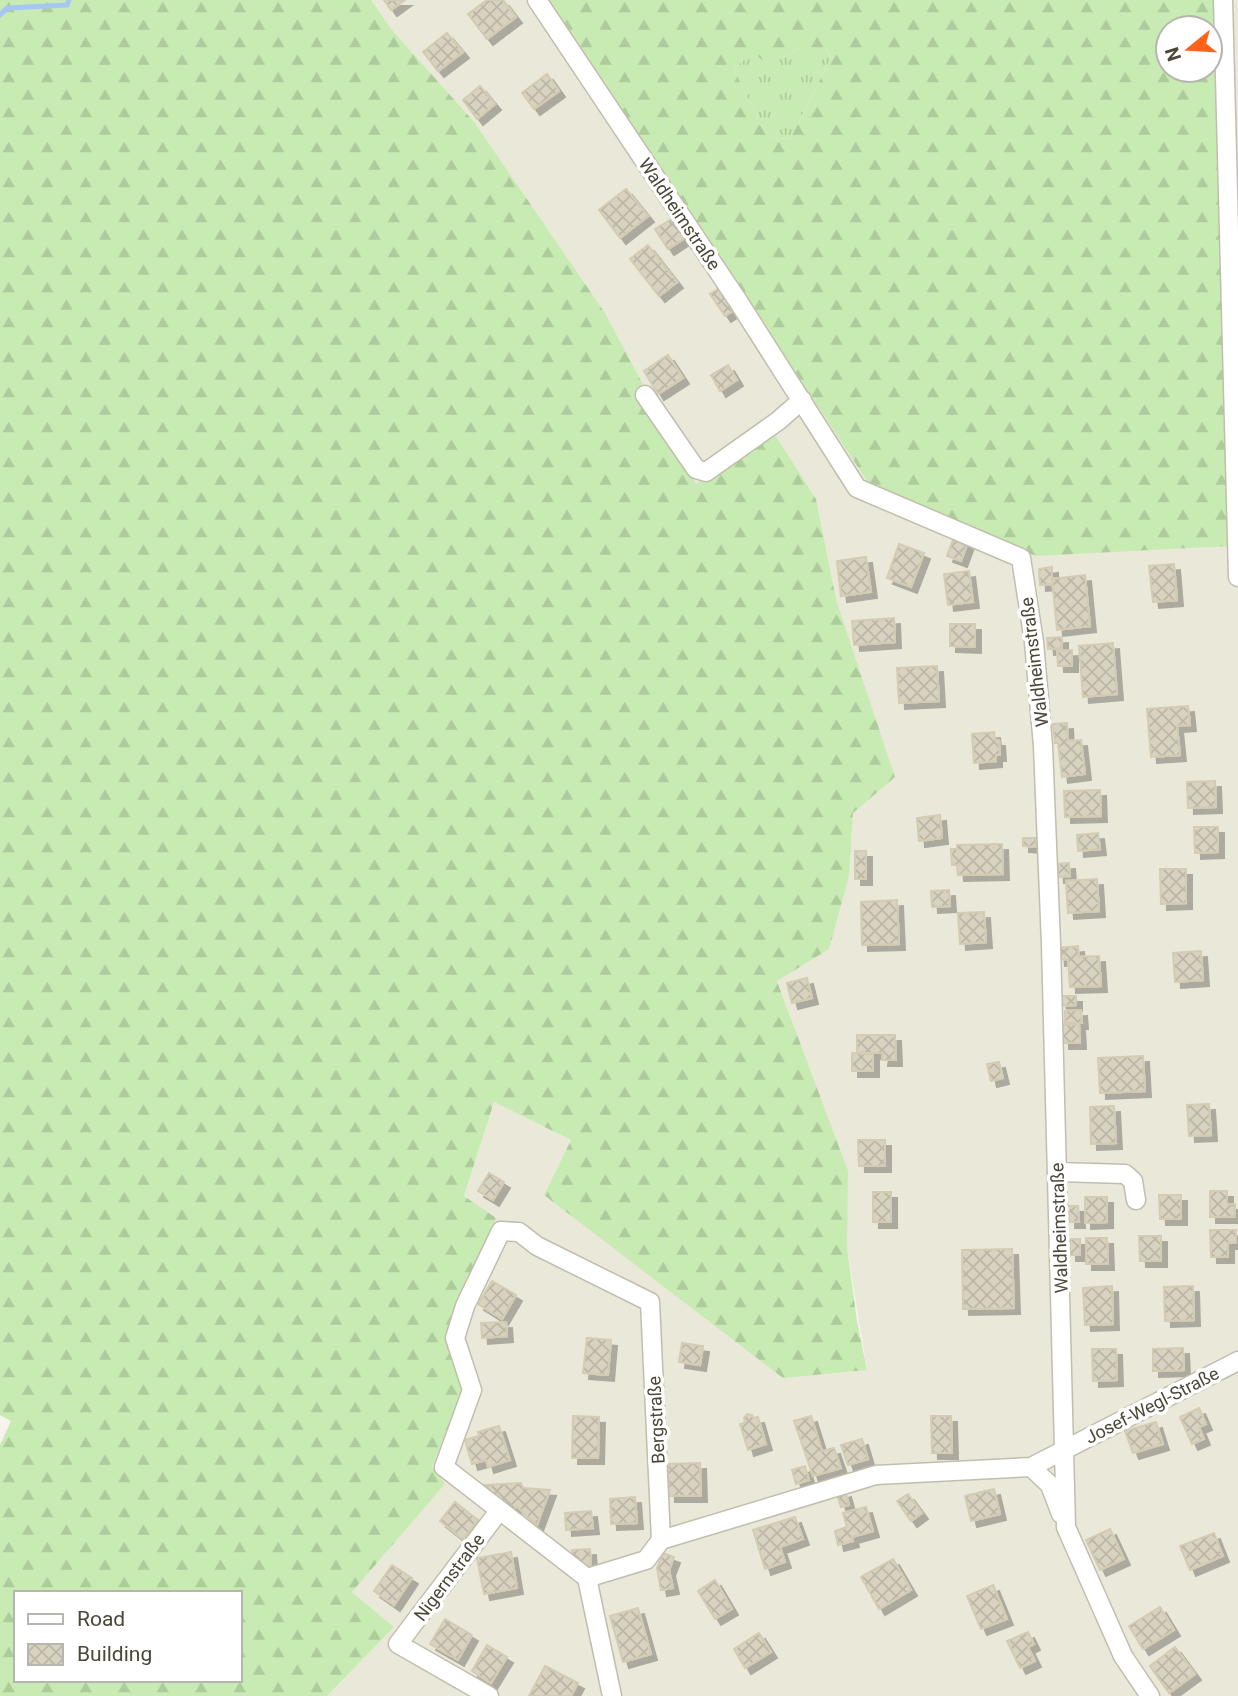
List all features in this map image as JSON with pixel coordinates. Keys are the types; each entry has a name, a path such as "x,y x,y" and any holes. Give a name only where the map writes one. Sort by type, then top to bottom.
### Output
{"street":[{"name":"Waldheimstraße","path":"537,0 738,301 858,488 1021,558 1034,642 1043,746 1058,1172 1066,1527"},
{"path":"1223,0 1238,578"},
{"path":"645,395 696,470 706,472 778,421 802,400"},
{"path":"1058,1172 1125,1174 1132,1181 1136,1200"},
{"name":"Bergstraße","path":"499,1511 444,1467 472,1390 455,1338 462,1316 501,1231 519,1232 537,1246 650,1302 662,1540"},
{"name":"Josef-Wegl-Straße","path":"1065,1450 1238,1361"},
{"path":"587,1578 646,1560 662,1540 876,1475 1031,1467 1065,1450"},
{"name":"Waldheimstraße","path":"1031,1467 1050,1485 1123,1656 1150,1696"},
{"path":"499,1511 587,1578 612,1696"},
{"name":"Nigernstraße","path":"489,1696 398,1644 499,1511"}],"shaded area":[{"path":"371,0 549,0 867,481 1229,546 1215,84 1224,84 1224,14 1213,14 1213,0 1238,0 1238,1696 327,1696 394,1627 352,1592 444,1485 432,1467 462,1391 447,1332 466,1291 464,1196 494,1102 571,1140 544,1195 867,1370 847,1247 847,1171 777,980 829,949 849,877 853,812 895,777 836,599 816,499 774,433 696,485 605,313 475,123 392,30"}],"green space":[{"path":"0,0 371,0 392,30 475,123 605,313 696,484 774,433 816,499 836,599 895,777 853,813 849,877 829,949 777,981 848,1171 847,1247 867,1370 783,1378 544,1195 571,1140 494,1102 464,1196 496,1218 447,1332 462,1391 432,1467 445,1484 352,1592 394,1627 327,1696 0,1696 0,1445 11,1421 0,1415"},
{"path":"549,0 1213,0 1213,14 1154,14 1154,84 1215,84 1229,546 1035,556 867,481","holes":["800,48 809,54 826,48 831,58 790,139 771,138 759,122 734,69 753,52 762,60 785,57"]},
{"path":"800,48 826,48 831,58 790,139 771,138 759,122 734,69 753,51 785,57"}],"building":[{"path":"384,0 405,0 391,10"},
{"path":"487,0 503,0 516,17 487,39 468,14"},
{"path":"447,33 463,52 438,71 423,52"},
{"path":"547,74 559,91 534,109 522,93"},
{"path":"480,86 495,104 477,119 463,100"},
{"path":"626,189 648,216 620,238 599,210"},
{"path":"675,217 688,236 668,249 655,229"},
{"path":"648,245 677,282 659,296 630,259"},
{"path":"721,287 736,309 725,316 710,294"},
{"path":"668,355 683,378 658,394 644,371"},
{"path":"728,365 737,380 720,391 711,375"},
{"path":"954,537 968,542 961,561 947,556"},
{"path":"899,544 924,553 911,587 887,578"},
{"path":"866,557 871,592 841,596 837,561"},
{"path":"1174,564 1177,600 1153,602 1149,566"},
{"path":"1052,567 1052,584 1040,585 1039,569"},
{"path":"969,571 973,602 948,605 944,574"},
{"path":"1085,575 1090,626 1057,630 1052,579"},
{"path":"894,618 895,642 854,645 852,621"},
{"path":"950,624 975,624 975,647 950,646"},
{"path":"1062,637 1062,648 1048,649 1047,638"},
{"path":"1113,643 1117,694 1083,697 1079,646"},
{"path":"1072,650 1072,666 1058,666 1057,651"},
{"path":"937,666 939,701 899,703 897,668"},
{"path":"1188,706 1190,725 1177,726 1180,755 1151,757 1147,709"},
{"path":"1067,723 1068,741 1081,740 1085,774 1062,777 1053,724"},
{"path":"994,732 995,740 999,740 1000,755 996,755 996,761 974,763 972,734"},
{"path":"1215,781 1216,807 1188,808 1187,782"},
{"path":"1100,790 1101,816 1065,817 1064,791"},
{"path":"940,815 942,838 919,841 917,818"},
{"path":"1194,827 1218,827 1218,852 1195,853"},
{"path":"1098,833 1100,849 1078,851 1077,835"},
{"path":"1023,838 1036,838 1036,847 1023,846"},
{"path":"1002,844 1003,874 958,875 957,865 952,865 951,849 957,849 957,845"},
{"path":"855,851 866,851 866,879 855,879"},
{"path":"1069,863 1070,876 1058,877 1057,864"},
{"path":"1160,869 1186,869 1186,903 1161,904"},
{"path":"1097,879 1099,911 1068,913 1066,881"},
{"path":"949,890 950,906 932,907 931,891"},
{"path":"897,900 899,944 862,945 861,902"},
{"path":"984,912 986,942 960,944 958,913"},
{"path":"1078,946 1079,957 1099,956 1101,986 1070,987 1068,959 1059,960 1058,948"},
{"path":"1201,951 1203,980 1175,982 1173,953"},
{"path":"807,978 812,998 792,1003 787,983"},
{"path":"1060,996 1076,996 1076,1005 1061,1006"},
{"path":"1081,1010 1082,1023 1065,1023 1065,1011"},
{"path":"1079,1024 1080,1043 1063,1043 1063,1025"},
{"path":"857,1035 895,1035 896,1060 882,1060 883,1053 857,1053"},
{"path":"852,1053 873,1054 873,1071 852,1071"},
{"path":"1143,1056 1145,1091 1100,1093 1098,1058"},
{"path":"999,1062 1003,1078 991,1081 987,1064"},
{"path":"1209,1104 1211,1135 1189,1136 1187,1105"},
{"path":"1114,1106 1116,1143 1091,1144 1090,1107"},
{"path":"858,1140 885,1140 885,1166 859,1166"},
{"path":"489,1173 504,1182 493,1200 478,1191"},
{"path":"1210,1191 1227,1191 1227,1204 1235,1204 1235,1217 1210,1217"},
{"path":"873,1192 891,1192 891,1222 873,1222"},
{"path":"1159,1195 1181,1195 1181,1219 1160,1219"},
{"path":"1085,1197 1107,1197 1107,1222 1085,1223"},
{"path":"1069,1206 1078,1206 1079,1222 1069,1222"},
{"path":"1210,1230 1236,1230 1236,1243 1228,1243 1228,1257 1211,1257"},
{"path":"1139,1236 1161,1236 1161,1261 1140,1261"},
{"path":"1086,1238 1107,1238 1108,1264 1086,1264"},
{"path":"1070,1239 1080,1239 1080,1255 1070,1255"},
{"path":"1012,1249 1014,1308 963,1309 962,1250"},
{"path":"492,1281 516,1295 502,1319 478,1304"},
{"path":"1112,1286 1113,1324 1085,1325 1083,1288"},
{"path":"1193,1286 1194,1320 1165,1321 1164,1287"},
{"path":"506,1322 507,1336 482,1338 481,1323"},
{"path":"587,1338 611,1340 608,1375 583,1373"},
{"path":"682,1343 703,1346 700,1365 679,1362"},
{"path":"1183,1348 1184,1370 1153,1371 1153,1349"},
{"path":"1092,1349 1116,1349 1117,1380 1093,1381"},
{"path":"1199,1408 1206,1424 1199,1427 1204,1439 1192,1444 1180,1417"},
{"path":"747,1414 753,1418 758,1417 766,1444 748,1450 740,1424 745,1423"},
{"path":"573,1416 599,1417 598,1458 572,1458"},
{"path":"811,1416 822,1451 834,1448 841,1468 813,1476 794,1421"},
{"path":"931,1416 951,1416 952,1453 932,1453"},
{"path":"1156,1422 1163,1444 1133,1453 1125,1431"},
{"path":"499,1426 510,1460 488,1467 486,1460 472,1464 465,1440 479,1436 478,1432"},
{"path":"862,1439 868,1459 848,1465 841,1445"},
{"path":"700,1463 701,1496 669,1496 668,1464"},
{"path":"805,1466 809,1480 796,1484 792,1470"},
{"path":"521,1483 523,1488 550,1490 537,1525 516,1506 514,1511 484,1485"},
{"path":"994,1489 1000,1514 971,1521 965,1496"},
{"path":"845,1491 849,1505 841,1507 837,1494"},
{"path":"908,1494 922,1513 911,1521 897,1501"},
{"path":"635,1497 637,1523 611,1524 610,1499"},
{"path":"455,1502 478,1520 463,1539 440,1521"},
{"path":"866,1507 873,1531 852,1537 853,1541 838,1545 835,1531 847,1527 843,1513"},
{"path":"591,1511 593,1528 566,1530 565,1513"},
{"path":"795,1517 803,1539 780,1547 785,1562 765,1569 753,1530"},
{"path":"1110,1529 1124,1559 1100,1570 1086,1540"},
{"path":"1214,1533 1223,1556 1190,1570 1180,1546"},
{"path":"590,1549 591,1565 581,1567 573,1560 572,1550"},
{"path":"511,1552 517,1588 484,1594 477,1558"},
{"path":"663,1553 674,1557 669,1570 673,1588 661,1590 657,1568"},
{"path":"893,1559 911,1590 879,1609 861,1577"},
{"path":"392,1565 412,1578 394,1605 374,1591"},
{"path":"715,1580 732,1609 715,1619 698,1591"},
{"path":"993,1585 1007,1619 981,1629 967,1596"},
{"path":"1160,1607 1174,1630 1143,1649 1129,1626"},
{"path":"638,1608 651,1654 623,1662 610,1616"},
{"path":"445,1619 472,1635 458,1660 430,1644"},
{"path":"1028,1632 1034,1644 1028,1647 1035,1661 1020,1668 1007,1641"},
{"path":"759,1633 771,1652 745,1668 734,1649"},
{"path":"487,1645 507,1657 491,1683 472,1671"},
{"path":"1175,1647 1195,1674 1169,1693 1150,1666"},
{"path":"545,1666 578,1683 571,1696 529,1696"}],"waterway":[{"path":"0,15 7,8 67,5 69,0"}]}
